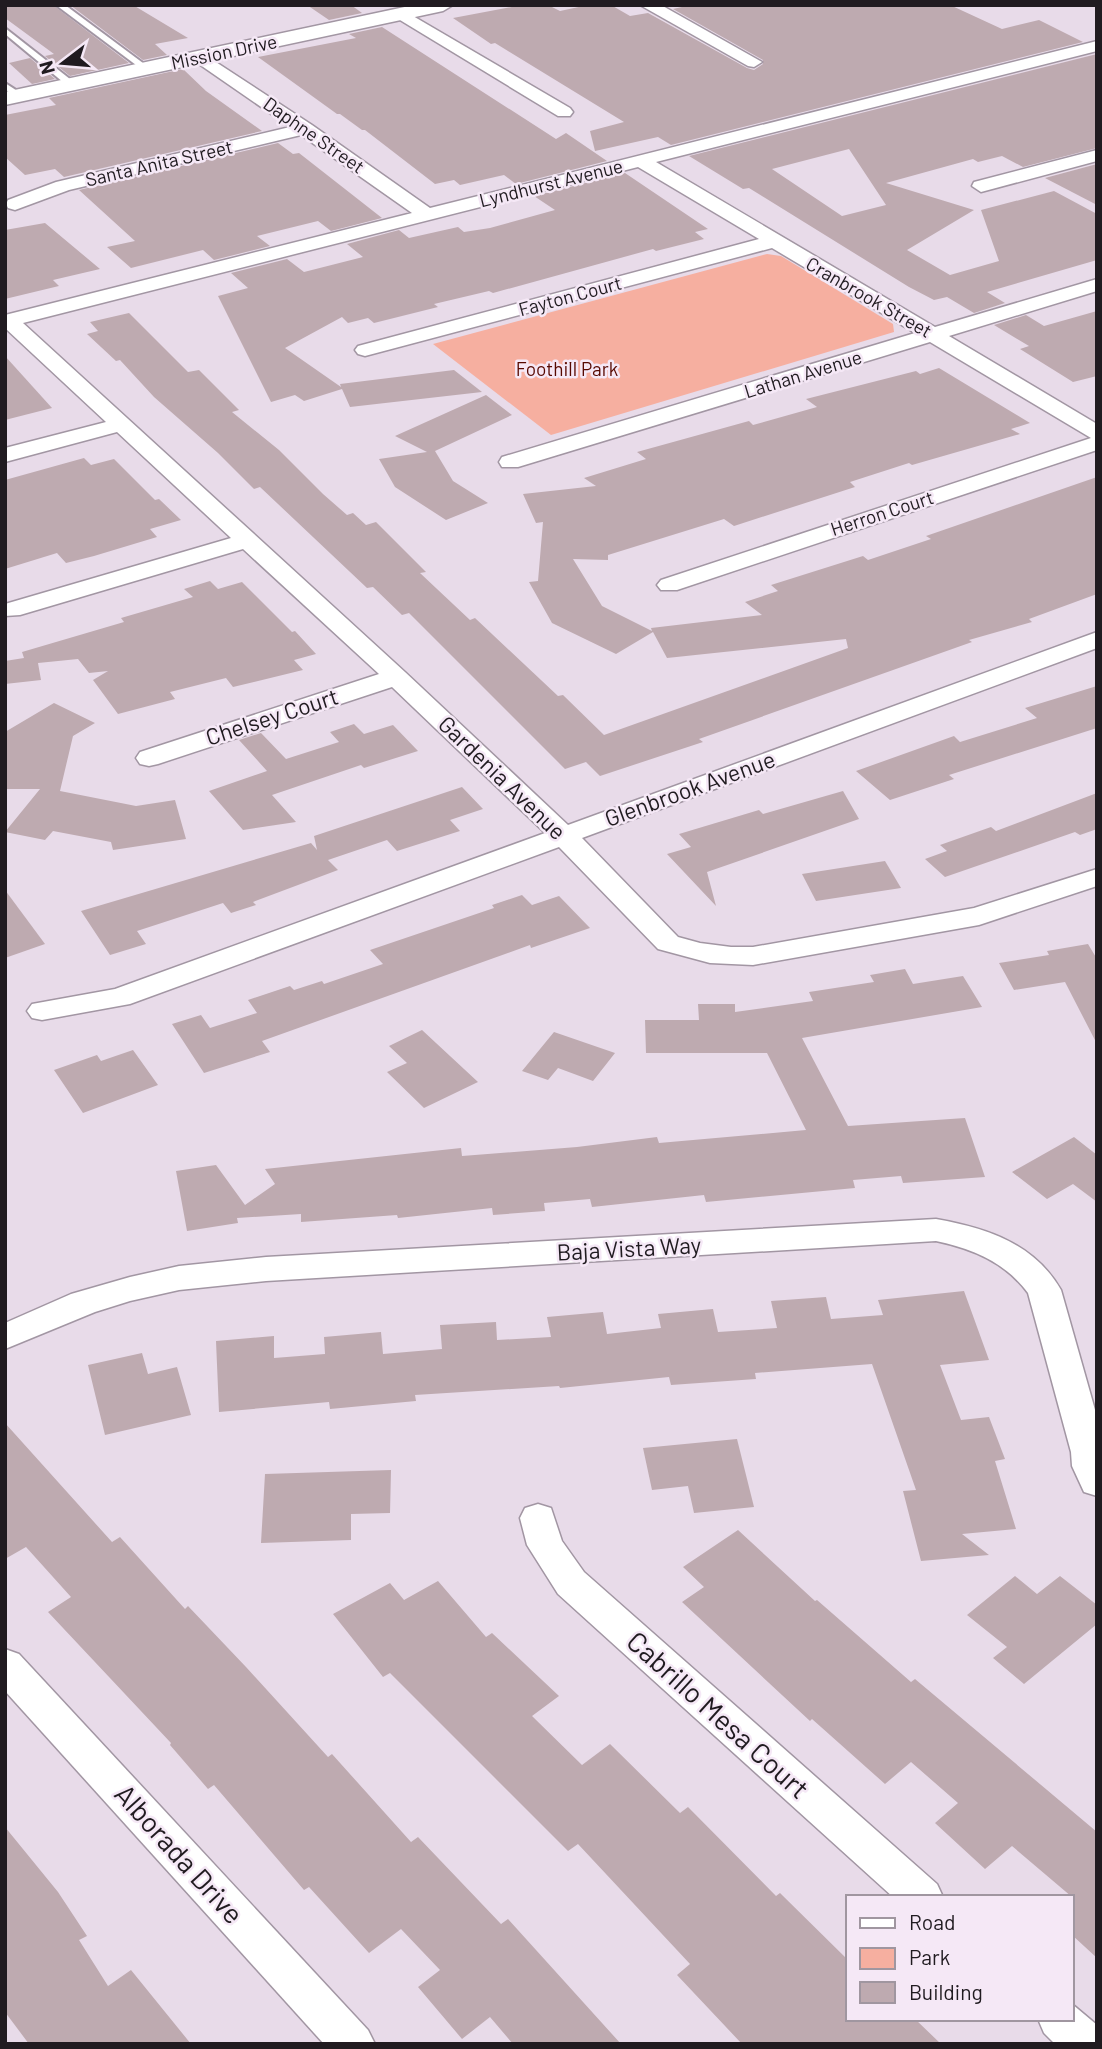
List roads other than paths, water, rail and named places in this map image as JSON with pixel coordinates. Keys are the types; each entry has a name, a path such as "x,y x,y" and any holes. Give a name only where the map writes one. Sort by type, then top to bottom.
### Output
{"street":[{"name":"Mission Drive","path":"10,93 72,85 443,5"},
{"path":"648,5 754,62"},
{"path":"401,14 564,112"},
{"name":"Lyndhurst Avenue","path":"6,320 1097,46"},
{"name":"Daphne Street","path":"202,58 426,214"},
{"name":"Santa Anita Street","path":"15,204 40,192 63,186 306,129"},
{"path":"981,186 1097,155"},
{"name":"Cranbrook Street","path":"641,160 1097,433"},
{"name":"Fayton Court","path":"365,350 775,241"},
{"name":"Lathan Avenue","path":"510,462 1097,285"},
{"name":"Gardenia Avenue","path":"6,320 396,677 564,836 668,943 723,957 753,956 942,924 1036,900 1097,877"},
{"path":"5,455 120,425"},
{"name":"Herron Court","path":"669,585 1097,443"},
{"path":"11,610 248,540"},
{"name":"Glenbrook Avenue","path":"41,1011 120,997 1097,639"},
{"name":"Chelsey Court","path":"149,758 396,677"},
{"name":"Baja Vista Way","path":"5,1337 83,1303 179,1278 266,1269 936,1230 970,1236 1001,1249 1033,1274 1044,1290 1089,1452 1090,1466 1097,1482"},
{"name":"Cabrillo Mesa Court","path":"538,1518 545,1545 571,1583 920,1895"},
{"name":"Alborada Drive","path":"5,1665 353,2044"},
{"path":"1061,2021 1086,2044"}],"lane":[{"path":"60,5 147,69"},
{"path":"5,30 72,85"}],"park label":[{"name":"Foothill Park","path":"567,369"}]}
